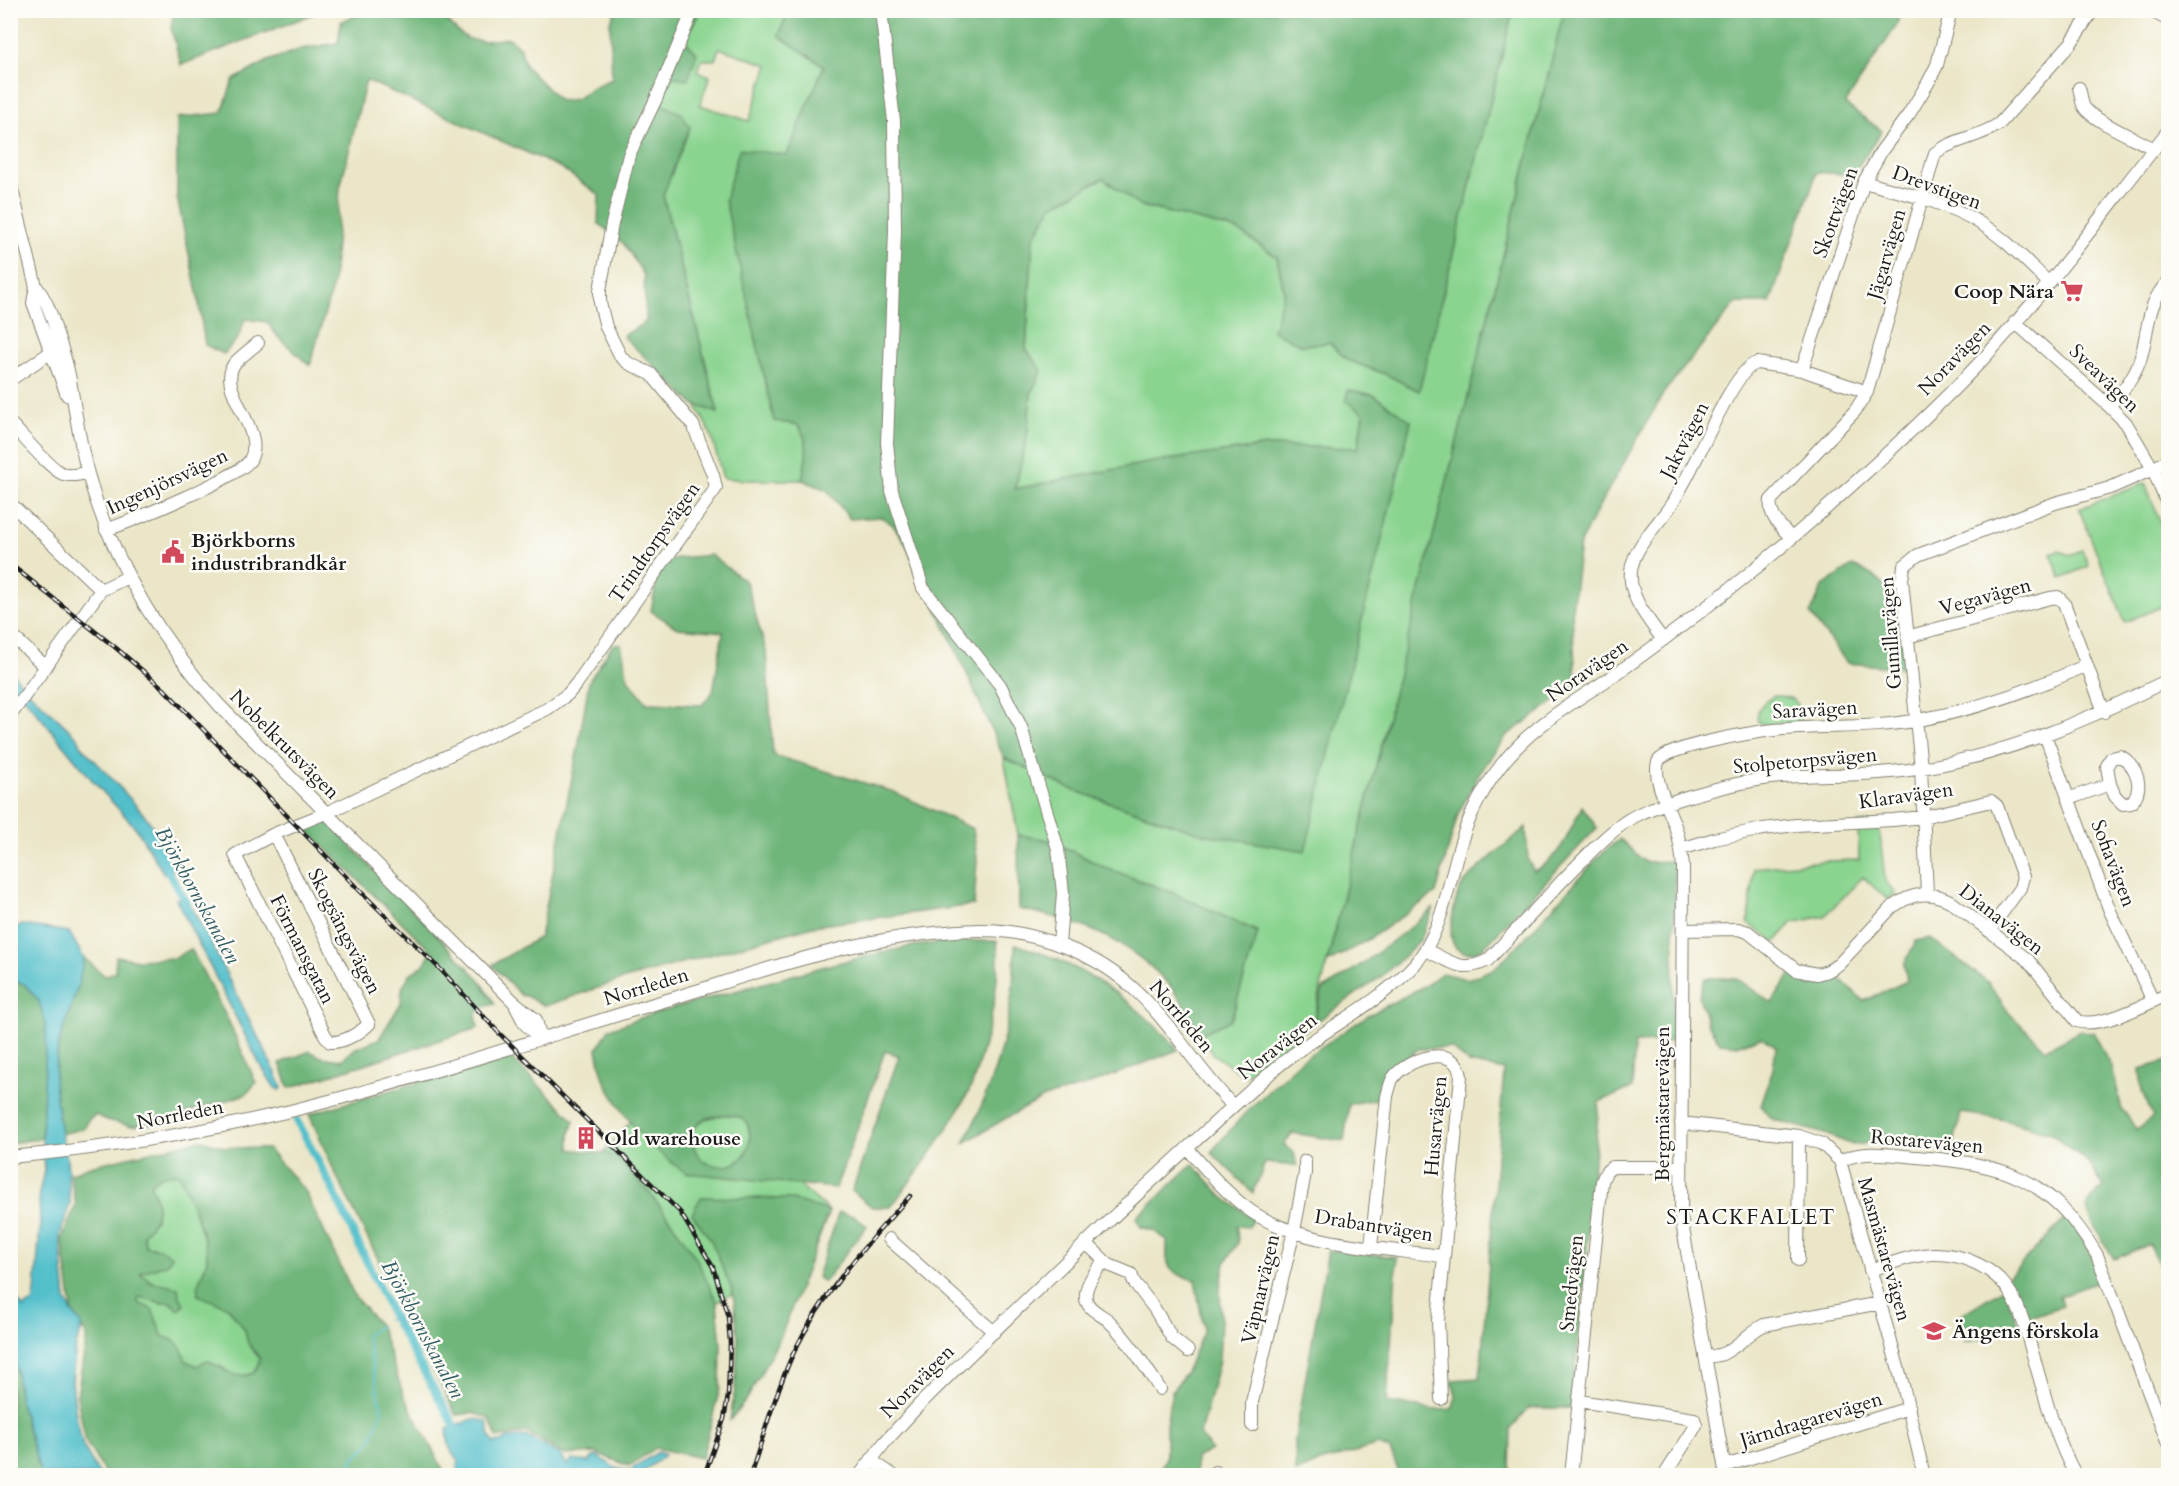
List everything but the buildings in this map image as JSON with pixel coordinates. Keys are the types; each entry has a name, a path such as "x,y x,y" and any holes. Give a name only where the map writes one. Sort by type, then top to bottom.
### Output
{"street":[{"name":"Trindtorpsvägen","path":"235,855 274,834 326,813 539,713 561,700 577,682 716,488 693,425 651,374 621,357 606,327 600,303 600,290 610,235 629,155 656,99 693,10"},
{"path":"881,10 894,122 895,231 887,443 892,491 923,588 1000,685 1022,727 1058,849 1063,893 1059,945"},
{"name":"Skottvägen","path":"1802,370 1864,182 1882,150 1909,114 1928,83 1937,65 1951,10"},
{"name":"Jägarvägen","path":"1791,538 1770,509 1771,500 1855,411 1867,392 1935,153 1944,147 1989,132 2000,123 2071,43 2093,10"},
{"path":"2150,10 2169,20"},
{"path":"2079,88 2084,107 2088,111 2103,122 2154,149"},
{"name":"Noravägen","path":"859,1476 919,1405 1085,1242 1187,1148 1289,1058 1404,974 1426,950 1439,921 1462,837 1478,801 1516,747 1546,722 1663,640 1791,538 1909,432 1986,356 2169,131"},
{"path":"10,182 36,286 43,295 51,352 77,420"},
{"name":"Drevstigen","path":"1864,182 1948,208 1979,222 2007,243 2048,282"},
{"path":"2109,406 2127,387 2135,371 2140,359 2152,304 2158,293 2169,282"},
{"name":"Sveavägen","path":"2015,322 2109,406 2136,437 2169,506"},
{"path":"49,328 69,374 77,420"},
{"name":"Ingenjörsvägen","path":"106,530 233,474 249,462 254,443 232,387 231,377 233,366 258,343"},
{"path":"10,380 51,352"},
{"name":"Jaktvägen","path":"1663,640 1640,605 1632,587 1632,563 1637,551 1674,501 1719,412 1750,364 1802,370 1867,392"},
{"name":"Nobelkrutsvägen","path":"77,420 87,473 106,530 128,577 162,633 191,674 513,1001 525,1024 541,1039"},
{"path":"10,423 62,474 72,476 87,473"},
{"name":"Gunillavägen","path":"1927,893 1922,768 1902,573 1908,561 1918,555 2055,503 2110,488 2169,460"},
{"path":"10,503 101,590"},
{"path":"10,716 101,590 128,577"},
{"name":"Vegavägen","path":"1907,637 2058,597 2064,603 2104,712"},
{"path":"10,634 46,667"},
{"name":"Saravägen","path":"1667,804 1657,770 1659,760 1665,754 1699,744 1773,730 1866,726 1917,720 2014,696 2087,665"},
{"name":"Stolpetorpsvägen","path":"1426,950 1468,968 1488,960 1602,842 1626,822 1667,804 1744,782 1780,777 1875,774 1922,768 1972,757 2045,735 2104,712 2169,680"},
{"name":"Sofiavägen","path":"2045,735 2110,911 2153,1001"},
{"path":"2068,799 2110,784"},
{"name":"Klaravägen","path":"1681,849 1714,839 1763,829 1923,817 1991,801 1997,806 2023,877 2020,888 1989,931"},
{"name":"Bergmästarevägen","path":"1667,804 1681,849 1683,930 1681,1217 1725,1471"},
{"name":"Skogsängsvägen","path":"274,834 369,1024 348,1037"},
{"name":"Förmansgatan","path":"235,855 325,1035 330,1042 337,1042 348,1037"},
{"name":"Dianavägen","path":"1683,930 1738,929 1748,932 1796,970 1817,974 1828,971 1839,964 1891,908 1913,896 1927,893 1939,895 1950,901 2028,960 2077,1021 2085,1024 2095,1022 2169,994"},
{"name":"Norrleden","path":"10,1157 76,1151 181,1135 288,1112 486,1056 793,961 897,938 962,931 1023,934 1059,945 1098,963 1139,992 1167,1023 1212,1084 1233,1106"},
{"name":"Husarvägen","path":"1371,1247 1390,1085 1394,1076 1413,1064 1432,1057 1443,1056 1452,1059 1459,1066 1461,1076 1442,1256 1438,1320 1441,1399"},
{"name":"Masmästarevägen","path":"1681,1123 1799,1136 1822,1144 1840,1161 1909,1408 1924,1476"},
{"path":"1798,1260 1799,1136"},
{"name":"Drabantvägen","path":"1187,1148 1222,1187 1238,1201 1271,1223 1332,1241 1442,1256"},
{"name":"Rostarevägen","path":"1840,1161 1850,1156 1869,1153 1981,1164 2000,1169 2026,1181 2059,1204 2085,1235 2097,1255 2166,1430 2169,1444"},
{"name":"Väpnarvägen","path":"1252,1425 1252,1402 1293,1231 1305,1161"},
{"name":"Smedvägen","path":"1570,1476 1602,1181 1606,1172 1612,1167 1681,1167"},
{"path":"889,1239 994,1332"},
{"path":"1085,1242 1104,1261 1122,1272 1131,1274 1172,1338 1188,1351"},
{"path":"1870,1270 1917,1256 1941,1254 1971,1261 1995,1275 2011,1294 2020,1315 2052,1420 2076,1476"},
{"path":"1104,1261 1092,1277 1087,1289 1088,1305 1119,1332 1160,1389"},
{"path":"1705,1357 1722,1354 1735,1347 1764,1325 1880,1303"},
{"path":"1579,1401 1694,1419 1696,1425 1664,1476"},
{"name":"Järndragarevägen","path":"1725,1471 1909,1408"},
{"path":"871,1460 894,1476"}],"green space":[{"path":"174,10 321,11 181,65 171,28"},
{"path":"364,11 439,11 455,29 468,38 484,41 509,38 520,48 526,67 560,101 576,99 593,87 612,79 610,22 616,11 700,11 685,41 697,53 688,79 672,77 659,103 682,114 690,127 663,195 718,413 693,404 623,336 646,322 644,275 624,244 598,223 599,195 561,168 366,80 340,188 333,284 310,366 278,337 267,322 245,319 238,338 224,354 205,345 198,297 177,197 177,118 222,113 233,80 268,61 301,49 338,43 341,22"},
{"path":"700,11 788,11 779,36 824,66 787,155 798,425 806,445 802,480 723,478 711,435 696,405 718,412 663,195 690,127 658,103 672,77 685,41","holes":["719,48 768,65 749,121 700,105 710,76 697,71 701,60 715,60"]},
{"path":"788,11 1513,11 1419,391 1385,374 1347,360 1330,343 1301,345 1273,331 1284,291 1277,257 1237,230 1138,205 1103,178 1052,206 1033,238 1026,349 1042,371 1031,393 1027,437 1015,489 1152,462 1267,446 1358,448 1363,413 1346,401 1348,390 1374,395 1411,421 1305,851 1203,834 1073,790 1004,758 905,542 892,524 881,517 850,519 827,490 802,480 806,451 805,438 798,425 774,421 725,200 739,149 787,155 824,66 779,36"},
{"path":"1513,11 1564,11 1327,963 1314,1018 1319,1020 1244,1076 1213,1054 1200,1034 1231,1020 1258,932 1171,892 1106,868 1049,840 1018,835 1004,758 1073,790 1203,834 1411,421 1347,401 1363,412 1358,448 1267,446 1152,462 1015,489 1027,437 1031,393 1042,371 1026,349 1033,238 1052,206 1103,178 1138,205 1237,230 1277,257 1284,291 1301,345 1330,343 1347,360 1385,374 1419,391"},
{"path":"1564,11 1901,11 1896,26 1845,104 1882,131 1852,175 1817,172 1770,303 1736,303 1665,391 1598,508 1580,543 1572,610 1576,686 1506,736 1478,776 1458,814 1436,893 1369,939 1327,963"},
{"path":"2145,483 2168,542 2168,604 2125,622 2079,509"},
{"path":"2060,550 2069,555 2082,550 2089,566 2061,578 2051,554"},
{"path":"711,555 746,582 766,651 773,755 894,792 973,829 977,859 974,905 813,926 621,980 545,1006 522,996 492,965 540,937 589,681 613,644 621,644 628,679 647,703 702,705 713,692 723,632 677,628 651,611 658,574 665,561"},
{"path":"1852,566 1882,583 1891,594 1900,620 1905,668 1847,663 1810,614 1823,586"},
{"path":"1775,696 1786,697 1798,704 1801,713 1799,722 1765,725 1758,722 1757,717 1761,706"},
{"path":"1582,806 1597,828 1482,949 1467,953 1460,951 1454,945 1451,932 1458,895 1464,883 1526,827 1528,860 1534,871 1543,866 1563,843"},
{"path":"323,817 480,980 495,1004 483,1007 476,1014 478,1028 289,1088 280,1063 310,1051 321,1057 341,1060 356,1048 379,1039 401,1003 402,988 410,974 424,965 431,951 303,826"},
{"path":"1858,823 1879,823 1885,882 1896,892 1888,900 1863,877 1825,916 1792,923 1775,942 1748,924 1754,868 1859,860"},
{"path":"1018,835 1049,840 1106,868 1171,892 1258,932 1231,1020 1200,1034 1175,992 1155,970 1138,956 1102,934 1082,926 1019,909"},
{"path":"1620,839 1645,862 1675,861 1673,1041 1635,1043 1632,1088 1599,1102 1571,1408 1529,1408 1511,1428 1510,1475 1400,1475 1390,1450 1379,1445 1320,1462 1296,1473 1295,1439 1328,1250 1397,1257 1387,1402 1436,1410 1452,1409 1456,1397 1452,1380 1480,1378 1504,1070 1469,1063 1451,1048 1419,1049 1392,1069 1377,1099 1349,1104 1344,1141 1292,1133 1284,1145 1294,1153 1297,1166 1265,1163 1253,1193 1211,1152 1247,1111 1303,1059 1369,1015 1426,985 1442,973 1467,979 1494,969 1600,855"},
{"path":"1434,908 1420,940 1403,957 1382,976 1319,1020 1314,1019 1323,989 1366,961"},
{"path":"1930,938 1988,982 2009,1013 2046,1049 2080,1031 2093,1032 2112,1067 2122,1110 2136,1130 2153,1117 2142,1091 2140,1069 2168,1061 2168,1270 2161,1268 2149,1244 2114,1259 2093,1224 2086,1207 2103,1186 2089,1163 2050,1133 1997,1118 1961,1113 1952,1152 1880,1142 1853,1145 1825,1134 1772,1119 1761,1105 1773,1069 1776,1047 1761,1037 1739,1045 1720,1043 1708,1024 1699,997 1705,978 1736,978 1772,1003 1792,972 1833,972 1864,1001 1907,981 1904,964 1916,941"},
{"path":"954,941 997,941 998,971 991,1015 972,1085 943,1135 891,1207 872,1207 852,1191 899,1056 885,1051 836,1188 686,1173 650,1144 620,1108 605,1081 597,1049 609,1029 652,1014 833,964 912,946","holes":["724,1115 742,1118 748,1124 750,1142 745,1155 740,1160 729,1165 712,1165 702,1160 697,1153 691,1133 704,1120"]},
{"path":"1015,944 1061,961 1104,985 1143,1015 1178,1050 1085,1086 1046,1097 964,1143 985,1096 1002,1047 1012,996"},
{"path":"191,949 229,1022 256,1083 246,1094 163,1123 131,1126 96,1115 89,1119 85,1128 61,1134 54,1083 58,1045 78,986 84,958 105,976 115,972 116,956 138,960 174,958"},
{"path":"11,980 24,984 39,1001 46,1037 42,1138 11,1143"},
{"path":"509,1056 574,1120 570,1134 570,1149 614,1155 649,1192 696,1258 717,1302 721,1345 720,1388 702,1458 656,1448 629,1466 596,1453 565,1455 526,1432 497,1438 489,1418 472,1413 456,1415 335,1173 309,1114"},
{"path":"724,1115 737,1116 745,1120 749,1128 750,1141 829,1211 815,1249 717,1302 676,1303 586,1174 630,1122 691,1133 704,1120"},
{"path":"201,1140 225,1147 268,1149 305,1191 355,1297 380,1326 404,1396 446,1475 106,1475 86,1442 77,1396 87,1336 73,1315 62,1238 76,1204 70,1174 90,1166","holes":["178,1173 196,1216 207,1251 207,1259 198,1285 198,1295 228,1307 245,1330 248,1343 260,1359 255,1372 248,1375 230,1373 207,1360 197,1366 186,1361 179,1345 163,1337 152,1309 138,1303 138,1297 170,1302 179,1310 185,1305 179,1296 178,1288 152,1282 140,1273 166,1264 172,1257 161,1249 146,1246 143,1235 154,1221 157,1210 150,1184 163,1175"]},
{"path":"1193,1164 1223,1197 1253,1218 1249,1227 1237,1226 1238,1243 1225,1263 1220,1289 1219,1361 1200,1434 1211,1450 1196,1458 1196,1475 1157,1475 1166,1458 1166,1425 1172,1391 1186,1372 1204,1330 1195,1280 1170,1268 1167,1257 1167,1240 1152,1230 1141,1227 1136,1218"},
{"path":"178,1173 196,1216 207,1251 206,1264 198,1285 198,1295 228,1307 245,1330 248,1343 260,1359 255,1372 246,1376 234,1376 220,1366 197,1366 186,1361 163,1338 158,1326 138,1303 138,1297 153,1299 162,1304 171,1285 152,1282 140,1272 166,1264 172,1257 161,1249 146,1246 143,1235 154,1221 157,1210 150,1184 163,1174"},
{"path":"701,1197 790,1199 829,1211 781,1336 747,1399 730,1420 735,1389 738,1338 733,1292 711,1240 692,1214"},
{"path":"839,1212 853,1216 867,1226 824,1282 817,1277"},
{"path":"2067,1217 2084,1241 2104,1280 2059,1296 2063,1306 2026,1318 2020,1300 2007,1278"},
{"path":"2004,1288 2020,1330 1965,1341 1959,1316"},
{"path":"10,1315 17,1319 19,1324 12,1339 20,1402 41,1475 11,1475"}],"water":[{"path":"10,669 23,686 78,738 82,747 136,805 162,838 177,867 164,874 136,828 92,780 19,691 11,685"},
{"path":"185,895 276,1073 282,1088 280,1090 275,1088 259,1063 176,899"},
{"path":"23,925 69,932 84,958 78,986 58,1045 54,1083 61,1134 67,1158 70,1203 60,1235 66,1299 72,1312 81,1323 72,1381 76,1416 83,1446 100,1475 41,1475 20,1402 12,1339 19,1324 17,1319 11,1315 10,1297 14,1301 17,1299 23,1308 33,1302 35,1293 40,1227 39,1193 44,1171 42,1138 46,1037 39,1001 24,984 11,980 11,928"},
{"path":"473,1419 487,1421 490,1437 494,1443 502,1442 507,1438 526,1436 561,1455 567,1465 572,1460 589,1462 593,1457 598,1456 615,1468 632,1472 634,1467 658,1452 665,1455 639,1475 460,1475 458,1460 449,1446 447,1429"}],"waterway":[{"name":"Björkbornskanalen","path":"163,863 187,903"},
{"name":"Björkbornskanalen","path":"297,1121 333,1190 392,1315 454,1425"},
{"name":"Björkbornskanalen","path":"387,1320 392,1315"},
{"path":"347,1471 355,1457 370,1443 382,1411 366,1335 380,1326"},
{"path":"245,1476 263,1471 280,1470 315,1476"},
{"path":"328,1476 347,1471 374,1476"}],"railway":[{"path":"10,564 164,689 361,892 442,971 498,1032 680,1212 713,1267 728,1317 730,1343 728,1396 724,1419 704,1476"},
{"path":"750,1476 781,1384 805,1332 846,1270 910,1196"}],"place":[{"name":"Coop Nära","path":"2072,291"},
{"name":"Björkborns industribrandkår","path":"173,552"},
{"name":"Old warehouse","path":"586,1138"},
{"name":"Ängens förskola","path":"1934,1331"}],"district":[{"name":"STACKFALLET","path":"1751,1217"}]}
